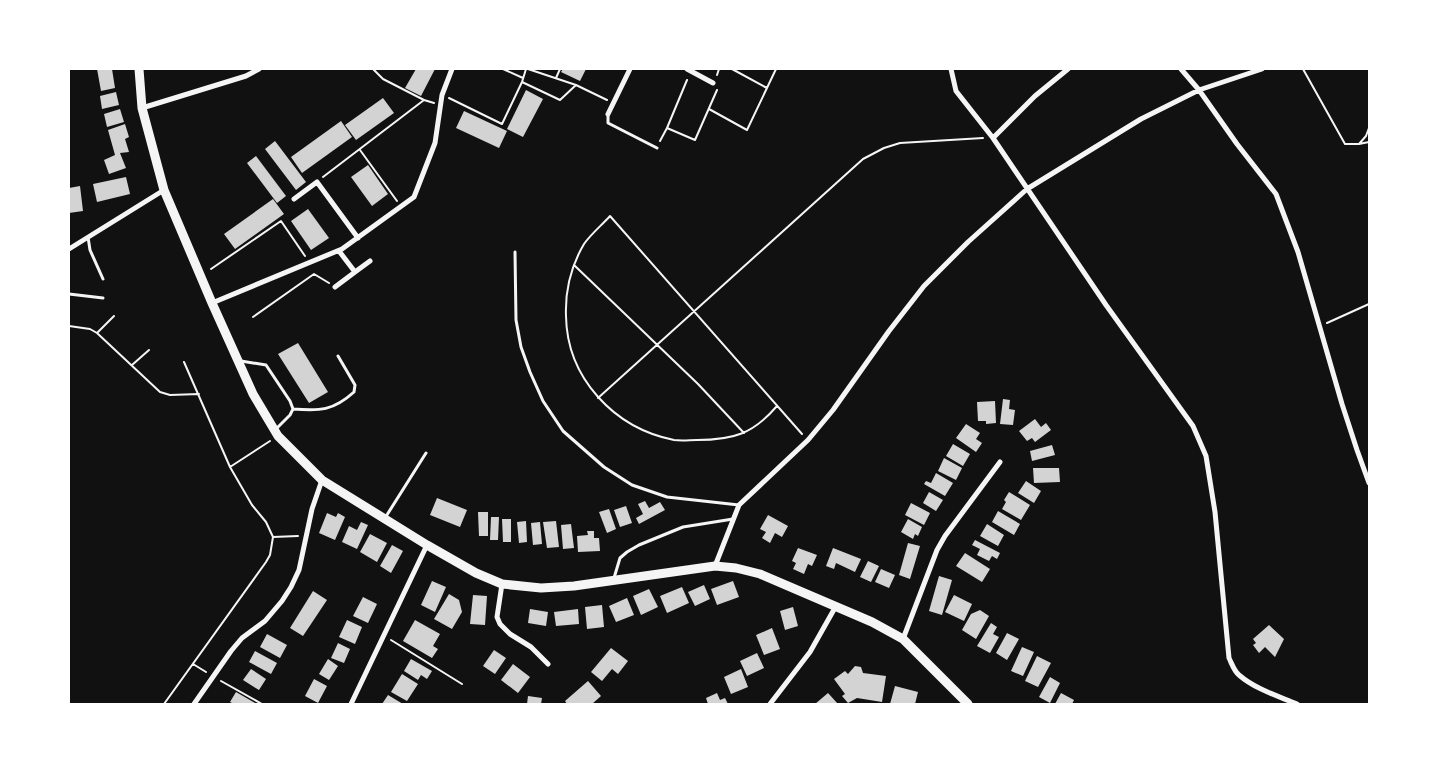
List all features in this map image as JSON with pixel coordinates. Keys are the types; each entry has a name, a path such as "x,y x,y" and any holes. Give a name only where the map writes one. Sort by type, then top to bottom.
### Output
{"main road":[{"path":"139,69 142,108 164,190 212,303 253,394 276,433 322,480 427,545 476,573 502,584 541,588 574,586 716,566 736,568 760,574 837,606 903,639 966,703"}],"street":[{"path":"142,108 246,76 258,69"},
{"path":"212,303 339,250 414,197 435,143 442,95 452,69"},
{"path":"608,114 630,69"},
{"path":"951,69 956,91 993,138 1106,306 1193,426 1206,456 1215,512 1229,658 1234,670 1240,675 1263,690 1297,704"},
{"path":"993,138 1035,96 1068,69"},
{"path":"1181,69 1199,90 1237,144 1276,194 1298,252 1318,327 1356,450 1369,482"},
{"path":"716,566 739,505 808,440 833,410 888,331 924,286 968,242 1027,189 1141,119 1199,90 1262,69"},
{"path":"689,70 713,83"},
{"path":"294,199 317,182 358,238"},
{"path":"69,249 164,190"},
{"path":"339,250 354,272"},
{"path":"335,287 370,261"},
{"path":"903,639 937,550 945,536 1000,462"},
{"path":"194,704 212,676 242,638 265,621 282,601 299,570 306,536 322,480"},
{"path":"352,704 427,545"},
{"path":"502,584 497,617 500,624 510,634 531,647 548,664"},
{"path":"770,704 810,652 837,606"}],"lane":[{"path":"608,114 608,123 657,148"},
{"path":"88,237 90,250 104,279"},
{"path":"515,252 516,320 521,347 543,401 563,431 604,467 632,485 667,497 739,505"},
{"path":"69,294 103,298"},
{"path":"293,409 322,410 335,407 354,392 355,385 338,356"},
{"path":"238,361 266,365 286,394 293,409"},
{"path":"276,433 293,409"},
{"path":"385,518 426,453"},
{"path":"613,581 620,558 639,545 683,527 733,519"}],"path":[{"path":"372,69 383,79 440,106"},
{"path":"503,69 523,78"},
{"path":"442,95 502,124 527,69 576,85 613,103"},
{"path":"556,78 560,69"},
{"path":"732,69 767,88"},
{"path":"709,109 747,130 776,69"},
{"path":"1302,69 1345,144 1369,142"},
{"path":"657,148 667,128 689,70"},
{"path":"522,82 560,100 576,85"},
{"path":"667,128 695,140 719,86 713,83"},
{"path":"317,182 424,100"},
{"path":"1358,144 1366,136 1369,128"},
{"path":"598,398 863,158 900,143 993,138"},
{"path":"360,149 401,207"},
{"path":"776,406 765,420 737,437 710,440 676,440 660,436 623,419 598,398 581,375 566,334 567,288 574,265 585,242 610,216 808,440"},
{"path":"211,270 281,221 310,262"},
{"path":"574,265 744,433"},
{"path":"253,318 314,274 335,287"},
{"path":"1318,327 1369,304"},
{"path":"97,334 114,316"},
{"path":"69,326 90,329 97,334 160,392 170,395 198,394"},
{"path":"132,365 149,350"},
{"path":"164,704 270,555 272,536 266,522 252,505 230,467 184,362"},
{"path":"230,467 276,433"},
{"path":"272,536 306,536"},
{"path":"384,636 462,684"},
{"path":"193,664 262,704"}],"building":[{"path":"97,69 112,69 115,88 101,91"},
{"path":"416,69 435,69 421,96 405,88"},
{"path":"563,69 586,69 580,81 561,72"},
{"path":"526,90 543,99 523,137 507,129"},
{"path":"116,92 119,105 102,109 100,96"},
{"path":"383,98 394,113 356,140 345,125"},
{"path":"120,109 124,122 107,127 104,114"},
{"path":"464,111 507,131 499,148 456,128"},
{"path":"341,121 352,137 302,173 291,157"},
{"path":"125,124 129,137 125,139 129,152 120,153 126,168 109,174 104,160 115,155 108,130"},
{"path":"275,141 306,182 296,190 265,149"},
{"path":"256,156 286,196 277,203 247,163"},
{"path":"368,165 388,194 372,206 351,177"},
{"path":"126,177 130,194 97,202 93,184"},
{"path":"80,186 83,211 69,213 69,188"},
{"path":"273,199 284,214 235,249 224,234"},
{"path":"308,209 329,238 311,250 291,221"},
{"path":"298,343 328,392 309,403 278,354"},
{"path":"1003,399 1010,400 1009,409 1015,410 1013,425 1000,424"},
{"path":"995,401 996,423 986,424 986,421 978,421 977,402"},
{"path":"1035,419 1041,427 1046,423 1051,430 1035,442 1032,438 1027,441 1019,431"},
{"path":"966,424 980,433 976,439 982,443 976,452 956,438"},
{"path":"953,444 970,454 963,466 946,456"},
{"path":"1052,445 1055,455 1032,461 1030,451"},
{"path":"944,458 962,468 956,480 938,471"},
{"path":"1033,468 1059,468 1060,482 1034,483"},
{"path":"936,473 953,483 945,496 924,484 926,481 931,483"},
{"path":"1026,481 1041,491 1034,503 1018,493"},
{"path":"929,492 943,500 936,511 923,503"},
{"path":"1009,492 1030,505 1021,520 1002,509 1006,502 1004,500"},
{"path":"437,498 467,510 460,527 430,515"},
{"path":"645,501 649,508 660,502 665,510 639,524 636,518 643,514 638,504"},
{"path":"911,503 930,513 924,525 905,515"},
{"path":"626,506 632,523 620,527 614,510"},
{"path":"609,509 616,529 607,533 599,512"},
{"path":"998,511 1020,524 1014,535 992,522"},
{"path":"478,512 488,512 488,536 479,536"},
{"path":"327,513 336,517 338,513 345,517 335,540 319,533"},
{"path":"768,515 788,526 782,537 775,533 770,543 762,538 766,532 760,529"},
{"path":"491,517 499,517 498,540 490,540"},
{"path":"502,519 511,519 511,542 503,542"},
{"path":"908,519 922,527 918,536 915,534 913,539 901,532"},
{"path":"526,521 527,542 519,543 517,522"},
{"path":"556,521 559,547 547,548 543,522"},
{"path":"361,522 368,525 357,549 342,542 349,526 357,530"},
{"path":"540,522 542,544 533,545 531,523"},
{"path":"571,524 574,548 563,549 561,525"},
{"path":"987,524 1004,535 998,546 980,536"},
{"path":"587,531 594,531 594,538 599,538 600,551 578,552 577,536 588,535"},
{"path":"370,534 387,543 377,562 360,552"},
{"path":"975,540 1000,553 997,559 992,556 989,561 977,555 980,549 972,545"},
{"path":"908,543 920,546 910,579 899,575"},
{"path":"392,545 403,551 391,573 380,566"},
{"path":"798,548 817,555 812,566 808,564 804,574 793,569 796,563 792,561"},
{"path":"833,548 861,559 855,572 836,563 834,569 826,566"},
{"path":"965,553 990,569 982,582 956,566"},
{"path":"868,561 879,566 871,582 860,577"},
{"path":"881,569 895,575 889,588 875,582"},
{"path":"939,576 952,580 942,615 929,611"},
{"path":"432,581 446,587 435,612 421,605"},
{"path":"733,581 739,597 717,605 711,589"},
{"path":"704,585 710,599 695,606 688,592"},
{"path":"682,587 689,603 667,613 660,596"},
{"path":"649,589 658,607 641,615 633,596"},
{"path":"313,591 327,600 303,636 290,628"},
{"path":"449,594 459,600 462,612 452,629 434,619"},
{"path":"473,595 487,596 485,625 470,624"},
{"path":"954,595 972,604 964,621 945,612"},
{"path":"363,597 377,604 368,623 353,616"},
{"path":"627,598 634,615 616,622 609,606"},
{"path":"602,605 604,627 587,629 585,607"},
{"path":"793,607 798,626 785,630 780,611"},
{"path":"530,609 548,612 546,626 528,623"},
{"path":"578,609 579,624 556,626 554,612"},
{"path":"980,610 989,616 976,639 962,630 971,614"},
{"path":"347,620 362,627 355,644 339,637"},
{"path":"415,620 440,634 433,646 438,649 432,658 403,641"},
{"path":"991,623 997,627 993,634 999,637 990,653 977,646"},
{"path":"1269,625 1284,639 1275,657 1265,647 1259,653 1253,645 1256,643 1253,639"},
{"path":"772,628 780,649 764,655 756,635"},
{"path":"1007,633 1019,639 1007,660 996,653"},
{"path":"267,634 287,645 280,658 260,647"},
{"path":"338,643 350,649 344,663 331,658"},
{"path":"1022,647 1034,652 1023,676 1011,671"},
{"path":"611,648 628,661 618,674 612,669 602,681 591,672"},
{"path":"494,650 506,658 495,674 483,666"},
{"path":"255,651 277,663 271,674 249,662"},
{"path":"757,653 764,668 747,676 740,661"},
{"path":"1037,656 1051,663 1038,687 1025,681"},
{"path":"328,659 338,666 329,680 319,674"},
{"path":"411,659 432,671 427,679 421,675 418,680 404,671"},
{"path":"513,664 530,677 518,693 501,680"},
{"path":"855,666 861,667 863,673 886,676 882,702 857,698 848,703 842,696 845,694 834,679 845,671 848,674"},
{"path":"251,669 266,679 259,690 243,680"},
{"path":"741,669 748,687 731,694 724,677"},
{"path":"402,674 418,684 407,701 391,692"},
{"path":"1050,677 1060,683 1050,703 1039,697"},
{"path":"314,679 327,686 318,703 305,696"},
{"path":"588,681 601,696 592,704 567,704 565,701"},
{"path":"895,686 918,692 915,704 890,704"},
{"path":"236,692 257,704 234,704 230,702"},
{"path":"717,693 720,700 725,698 728,704 708,704 706,698"},
{"path":"828,693 838,704 815,704"},
{"path":"1061,693 1074,700 1072,704 1055,704"},
{"path":"388,695 403,704 382,704"},
{"path":"528,696 542,698 541,704 527,704"}]}
